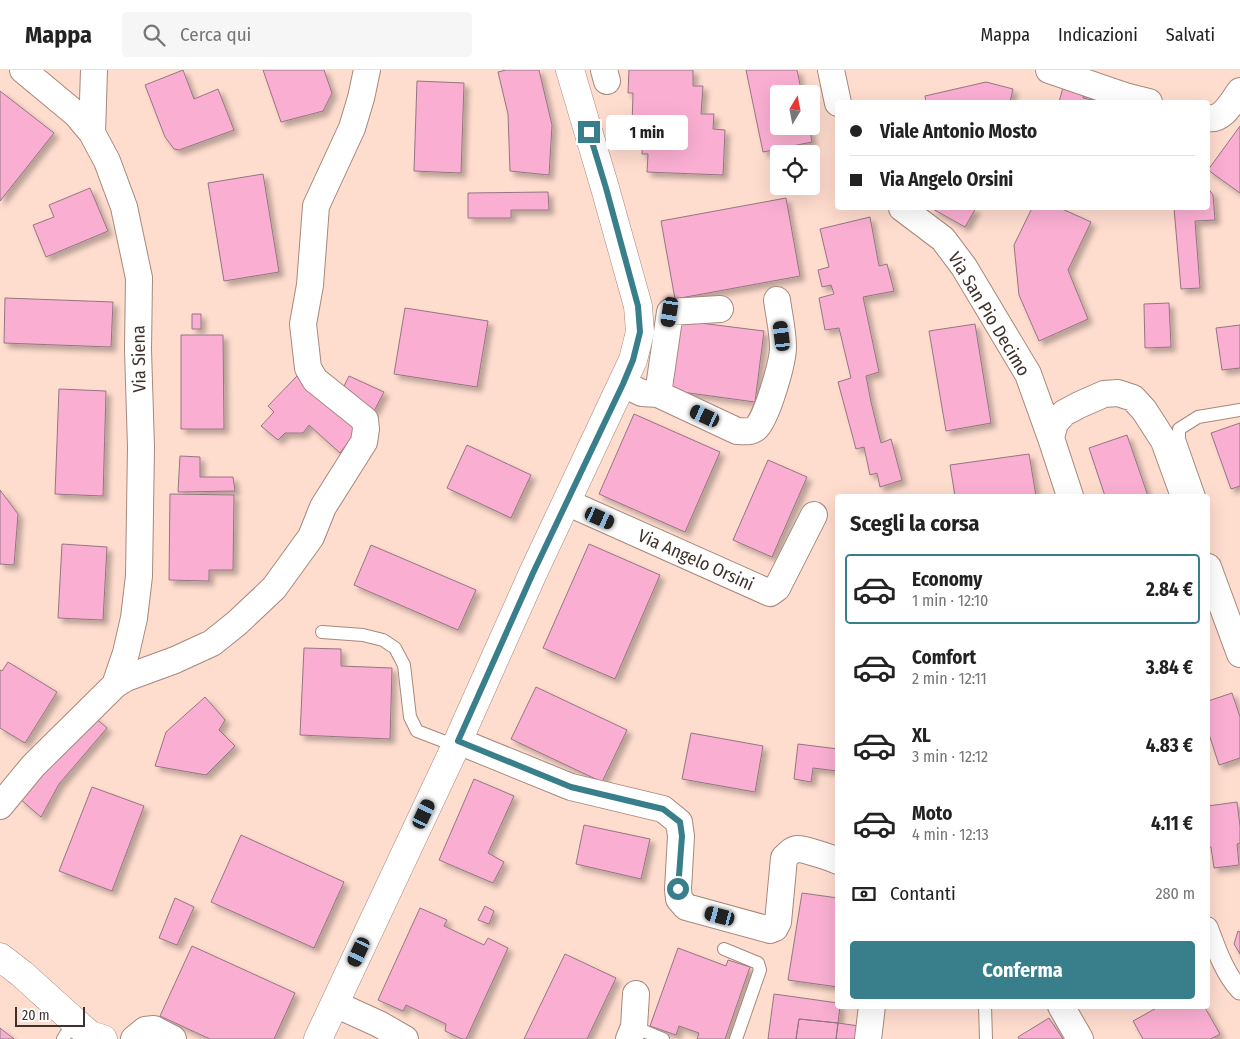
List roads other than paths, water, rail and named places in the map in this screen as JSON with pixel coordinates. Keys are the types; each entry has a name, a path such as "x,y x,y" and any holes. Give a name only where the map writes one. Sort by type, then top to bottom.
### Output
{"street":[{"name":"Via Siena","path":"22,70 76,114 92,133 107,161 124,208 139,278 138,350 141,447 138,576 134,618 126,653 115,685"},
{"path":"92,133 94,70"},
{"path":"0,806 33,766 115,685 126,678 175,660 212,643 237,623 274,588 311,537 323,507 364,442 365,420 315,380 308,368 303,324 310,285 316,206 352,128 367,70"},
{"path":"318,1039 457,743 533,573 633,360 640,332 638,306 606,188 570,70"},
{"path":"832,70 837,100"},
{"path":"1049,70 1141,100"},
{"path":"1210,118 1224,112 1240,91"},
{"name":"Via San Pio Decimo","path":"905,210 943,239 964,267 1028,374 1069,494"},
{"path":"623,384 642,393 658,394 737,431 748,432 755,429 760,422 776,383 783,348 777,300"},
{"path":"658,394 670,312 720,310"},
{"path":"1050,438 1055,423 1064,413 1079,404 1104,394 1118,393 1133,398 1144,410 1164,442 1183,494"},
{"name":"Via Angelo Orsini","path":"566,502 770,594 777,588 814,515"},
{"path":"1210,572 1240,654"},
{"path":"457,743 571,787 663,809 680,822 682,836 678,889 679,899 686,907 770,930 775,928 778,922 784,858 790,852 798,849 835,860"},
{"path":"1210,932 1233,983 1240,990"},
{"path":"0,957 22,974 84,1035"},
{"path":"631,1033 636,994"},
{"path":"335,1004 379,1024 405,1039"},
{"path":"868,1039 872,1009"},
{"path":"1063,1009 1080,1039"},
{"path":"134,1039 145,1030 154,1029 173,1039"}],"lane":[{"path":"1198,494 1179,439 1179,429 1198,417 1240,410"},
{"path":"322,632 363,635 383,640 394,648 404,665 410,717 417,731 457,743"},
{"path":"724,949 758,963 760,970 736,1039"},
{"path":"985,1009 986,1039"},
{"path":"631,1033 663,1039"}]}
